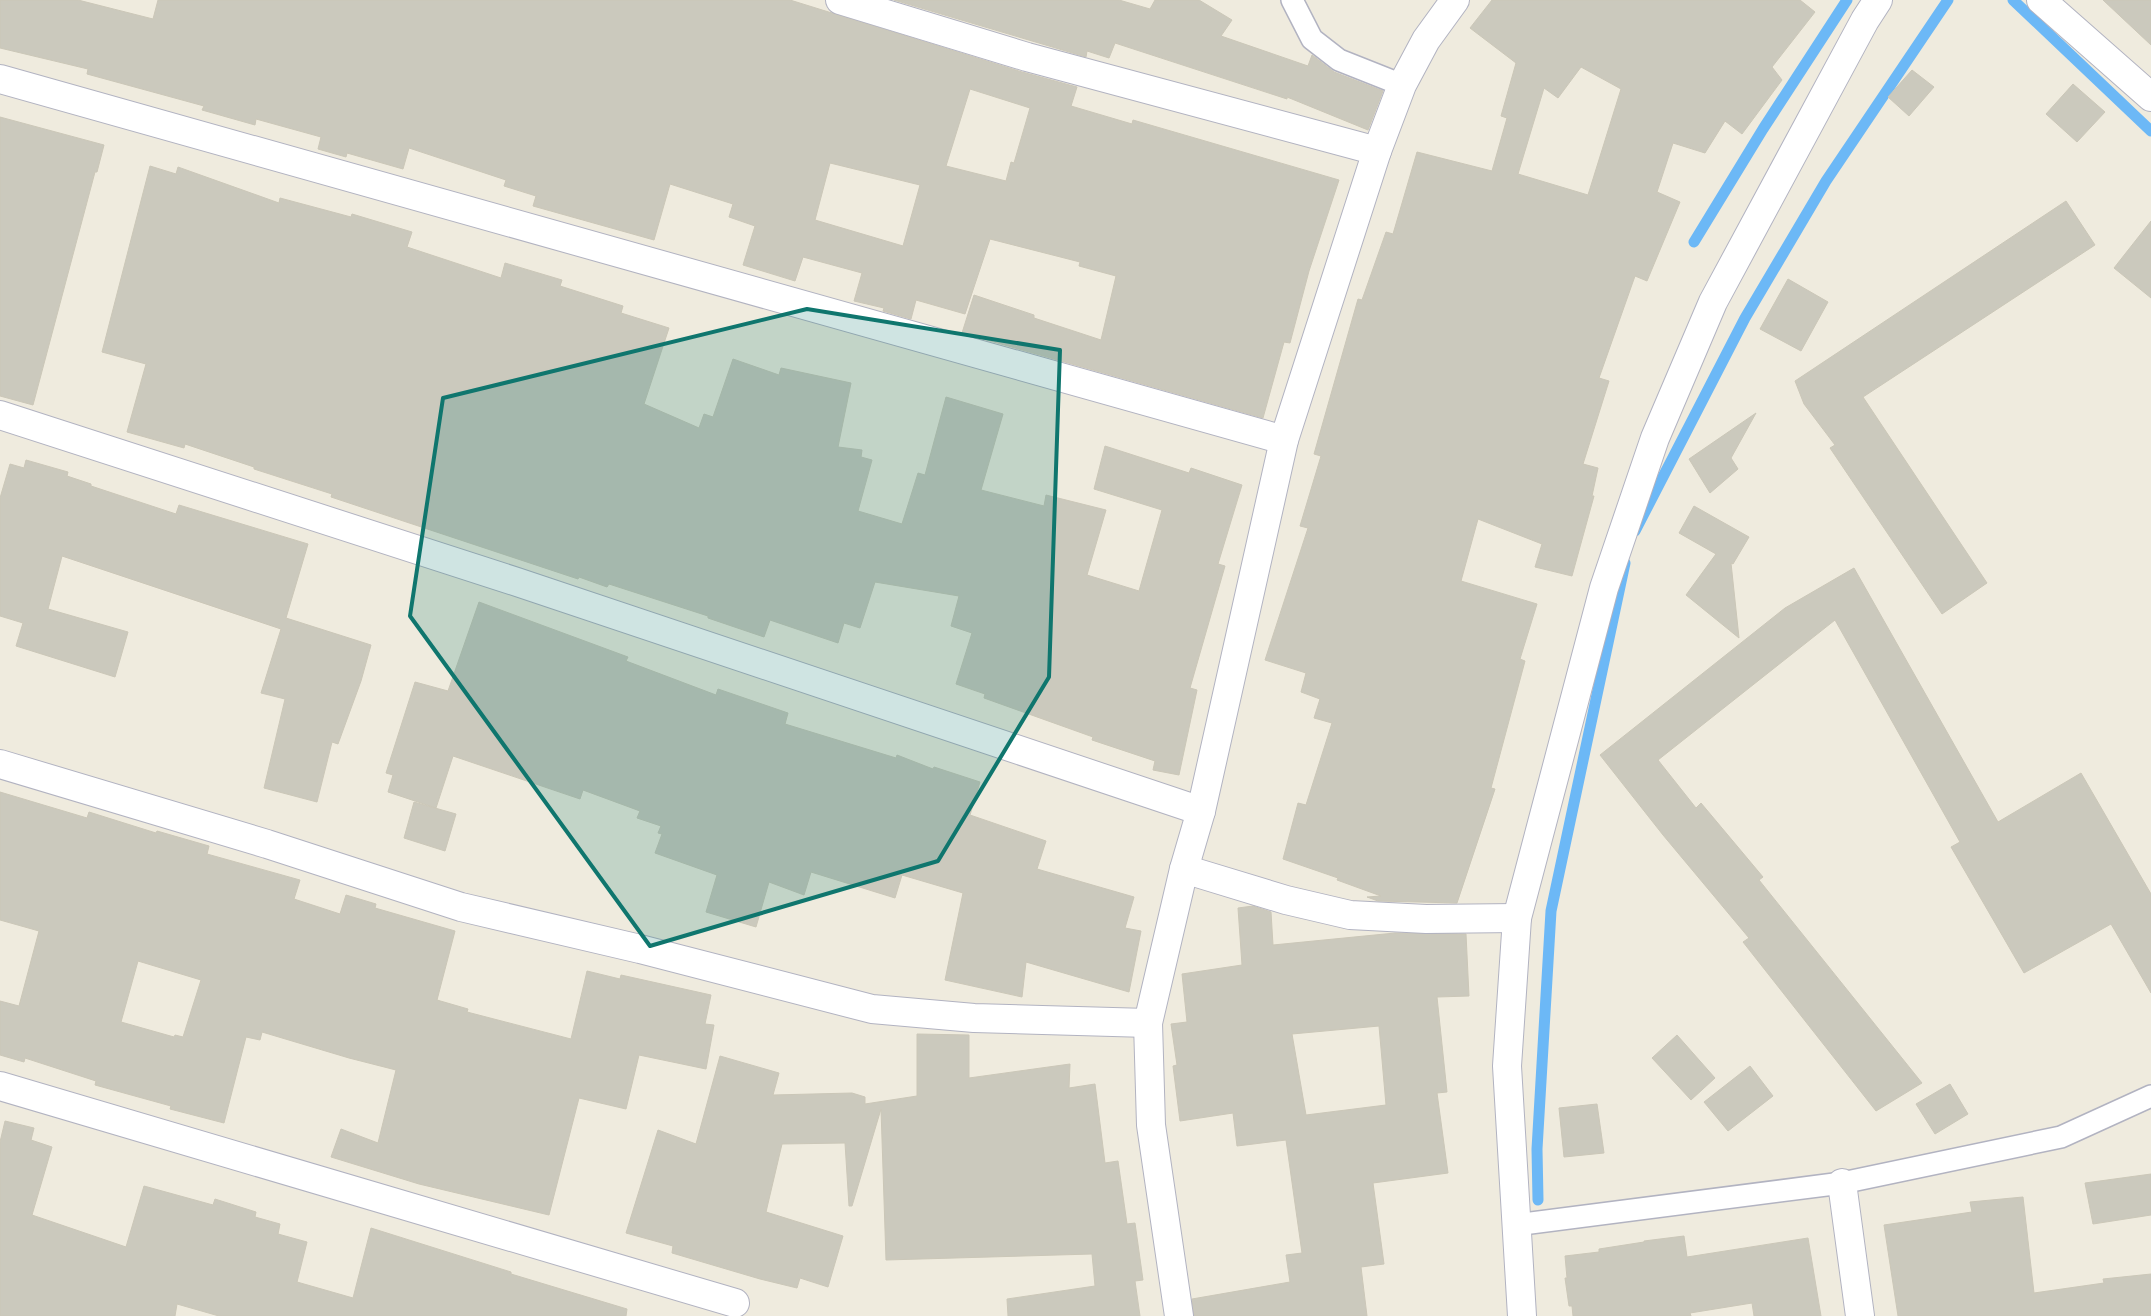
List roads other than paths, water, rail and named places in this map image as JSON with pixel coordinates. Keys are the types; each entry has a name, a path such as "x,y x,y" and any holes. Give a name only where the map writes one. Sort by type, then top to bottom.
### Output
{"street":[{"path":"840,0 868,4 1027,57 1377,150"},
{"path":"1179,1316 1151,1125 1148,1023 1184,869 1201,811 1284,440 1377,150 1402,85 1426,40 1455,0"},
{"path":"1522,1316 1515,1226 1507,1066 1517,918 1604,588 1655,438 1713,302 1865,20 1878,0"},
{"path":"2041,0 2151,96"},
{"path":"0,79 1284,440"},
{"path":"0,415 517,582 1201,811"},
{"path":"0,764 267,844 461,906 640,949 872,1009 974,1018 1148,1023"},
{"path":"1184,869 1286,900 1350,915 1426,919 1517,918"},
{"path":"0,1086 734,1303"},
{"path":"1842,1182 1860,1316"}],"lane":[{"path":"1292,0 1312,39 1340,60 1402,85"},
{"path":"1515,1226 1842,1182 2061,1138 2151,1096"}],"waterway":[{"path":"1694,242 1763,129 1847,0"},
{"path":"1635,531 1745,318 1826,181 1948,0"},
{"path":"2013,0 2151,131"},
{"path":"1538,1200 1537,1149 1551,911 1625,563"}]}
